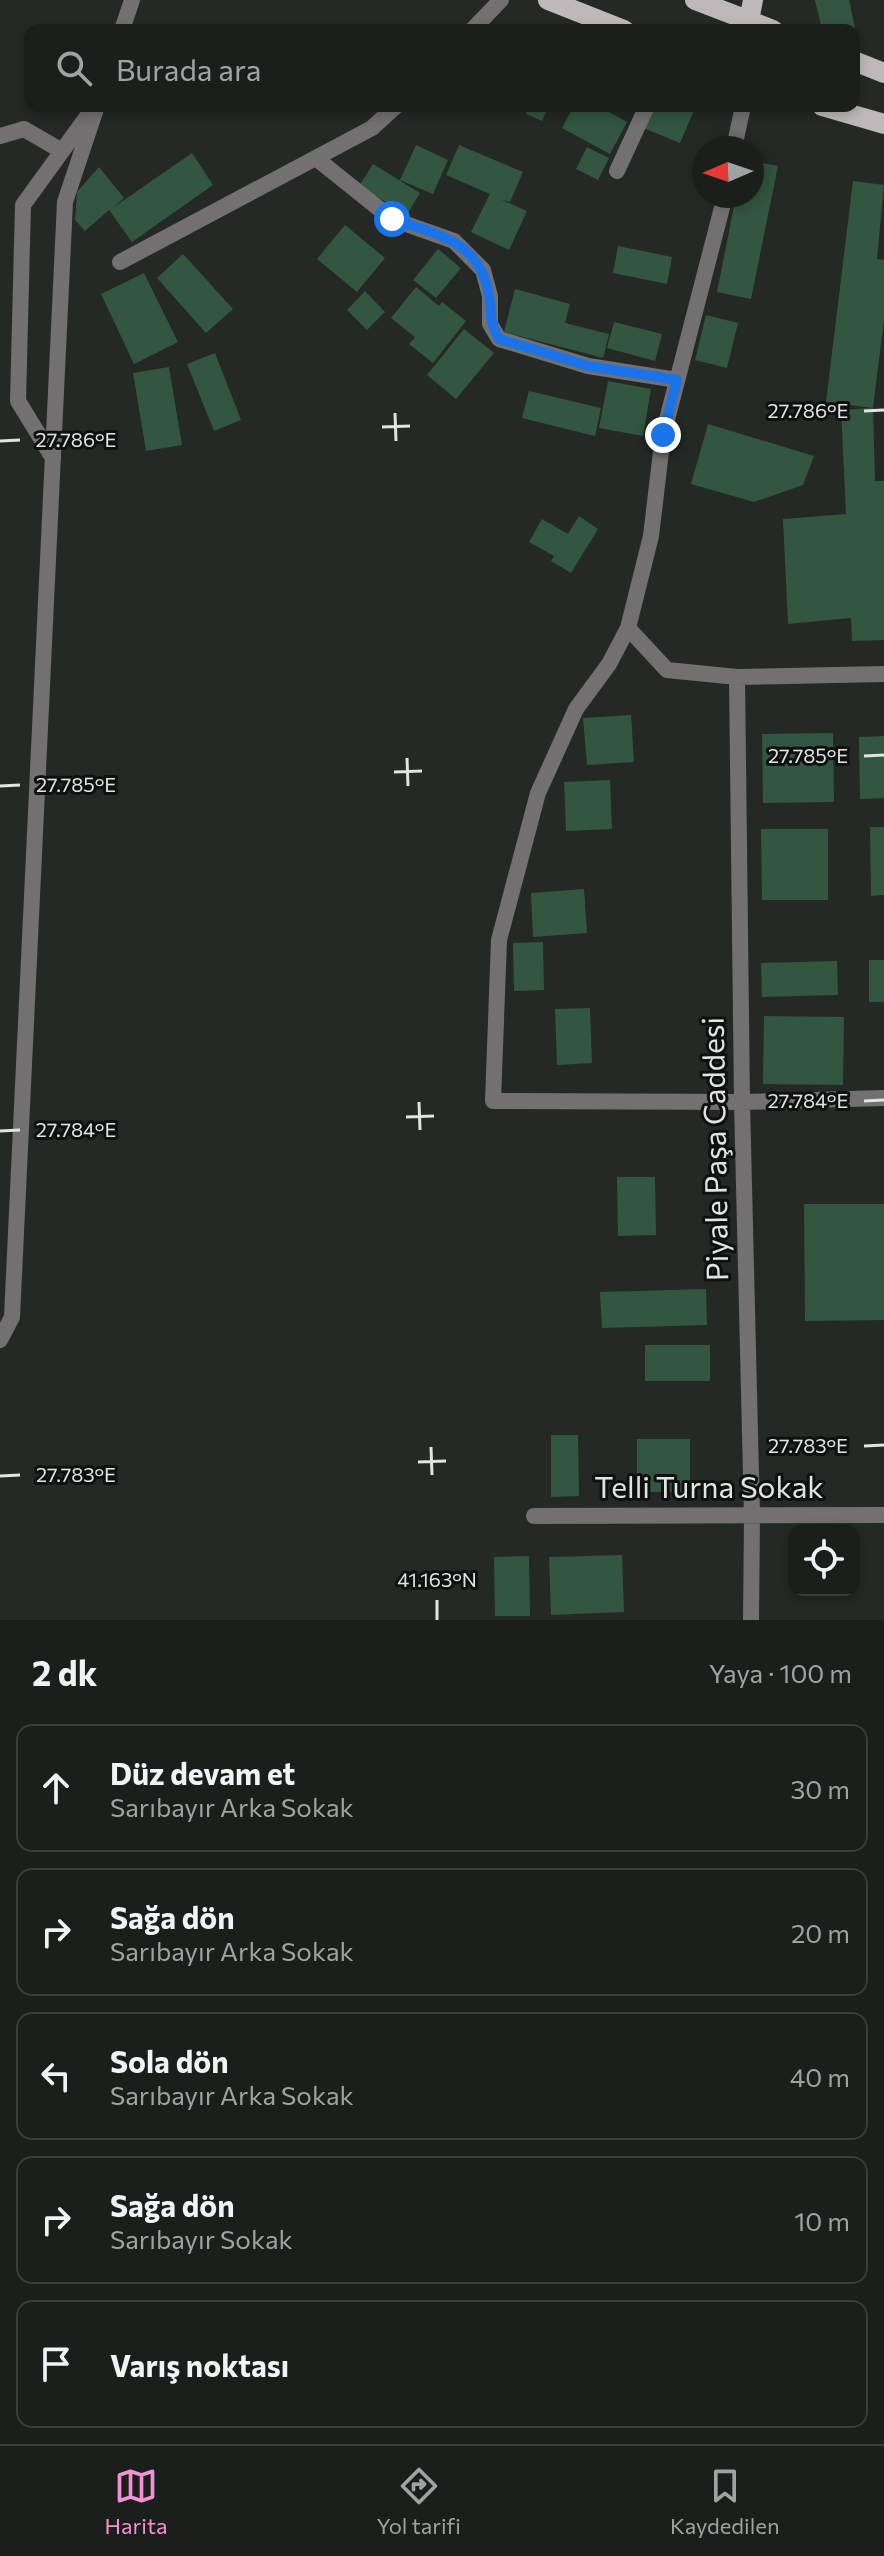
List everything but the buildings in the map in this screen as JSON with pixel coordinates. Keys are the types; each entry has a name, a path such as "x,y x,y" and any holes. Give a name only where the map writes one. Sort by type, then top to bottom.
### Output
{"main road":[{"path":"548,0 609,24"},
{"path":"695,0 757,24"},
{"path":"749,21 753,0"},
{"path":"860,63 884,73"},
{"path":"843,112 884,124"}],"street":[{"path":"124,24 132,0"},
{"path":"478,24 501,0"},
{"path":"53,458 18,401 23,205 91,112"},
{"path":"0,1340 12,1317 65,202 94,112"},
{"path":"120,262 227,203 317,159 372,128 389,112"},
{"path":"617,171 644,112"},
{"path":"737,136 742,112"},
{"path":"0,136 24,129 62,151"},
{"path":"317,159 392,219 454,241 483,270 490,296 490,324 499,339 588,366 677,380"},
{"path":"722,208 663,435 651,536 628,628 609,664 576,709 538,793 499,940 493,1101 742,1102 884,1098"},
{"path":"628,628 667,670 737,677 884,674"},
{"name":"Piyale Paşa Caddesi","path":"737,677 742,1102 752,1516 751,1620"},
{"name":"Telli Turna Sokak","path":"534,1516 884,1515"}],"route":[{"path":"392,219 454,241 483,270 490,296 490,324 499,339 588,366 677,380 663,435"}]}
